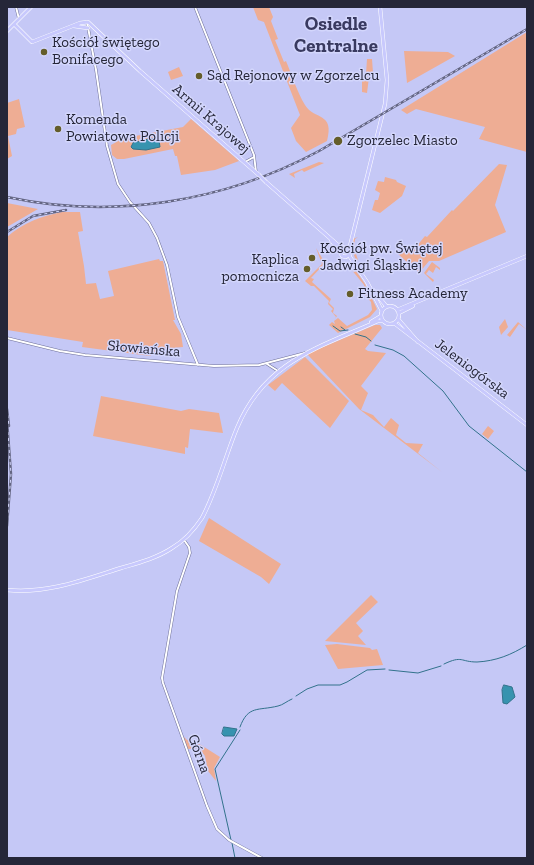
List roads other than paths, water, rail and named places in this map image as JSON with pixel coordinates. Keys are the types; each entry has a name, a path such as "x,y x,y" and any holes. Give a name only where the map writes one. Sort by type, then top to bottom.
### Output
{"main road":[{"path":"7,31 31,7"},
{"path":"380,7 386,80 385,104 348,253 367,282 387,307"},
{"path":"14,24 32,42 87,22"},
{"name":"Armii Krajowej","path":"87,22 244,163 348,253 341,255 323,232"},
{"path":"73,26 88,28"},
{"path":"340,252 350,240"},
{"path":"398,312 527,256"},
{"path":"367,282 382,311 381,316 383,321 388,324 394,324 398,320 398,312 394,307 387,307 382,311"},
{"path":"7,590 38,590 66,585 153,558 184,540 195,528 204,514 243,416 259,391 278,371 305,353 351,332 381,316"},
{"name":"Jeleniogórska","path":"398,320 422,346"},
{"path":"351,332 383,321"},
{"name":"Jeleniogórska","path":"394,324 527,425"}],"street":[{"path":"16,7 19,19"},
{"path":"195,7 254,157 257,174"},
{"path":"87,22 96,70 107,146 118,184 130,202 149,223 157,238 167,265 178,317 198,365"},
{"path":"244,163 254,157"},
{"name":"Słowiańska","path":"7,338 60,351 85,355 198,365 239,367 266,364 272,366 278,371"},
{"path":"266,364 305,353"},
{"path":"272,366 274,375"},
{"path":"184,540 188,545"},
{"path":"178,544 188,545"},
{"name":"Górna","path":"188,545 190,556 180,580 173,606 162,681 206,806 220,832 233,842 262,858"}],"water":[{"path":"150,138 159,140 160,147 146,150 133,149 131,147 134,141 141,142"},
{"path":"504,685 512,687 515,697 507,704 503,703 502,690"},
{"path":"224,727 237,729 234,736 224,736 222,734"}],"waterway":[{"path":"333,326 340,331 348,330"},
{"path":"341,327 345,330"},
{"path":"355,334 366,337 371,341"},
{"path":"375,345 393,350 404,356 443,391 469,426 527,472"},
{"path":"444,664 458,659 471,662 497,659 509,655 527,645"},
{"path":"389,670 418,673 441,666"},
{"path":"296,696 307,689 318,685 340,685 367,670 385,669"},
{"path":"240,727 246,715 250,712 280,705 292,699"},
{"path":"231,840 215,769 240,730"},
{"path":"232,843 235,858"}],"railway":[{"path":"7,197 47,204 87,207 127,206 167,202 206,194 245,183 283,169 319,151 527,29"},
{"path":"7,232 33,216 66,210"},
{"path":"7,409 9,426"},
{"path":"7,420 11,474 7,526"}],"place":[{"name":"Kościół świętego Bonifacego","path":"44,52"},
{"name":"Sąd Rejonowy w Zgorzelcu","path":"199,76"},
{"name":"Komenda Powiatowa Policji","path":"58,129"},
{"name":"Zgorzelec Miasto","path":"338,141"},
{"name":"Kościół pw. Świętej Jadwigi Śląskiej","path":"312,258"},
{"name":"Kaplica pomocnicza","path":"307,269"},
{"name":"Fitness Academy","path":"350,294"}],"district":[{"name":"Osiedle Centralne","path":"336,36"}]}
